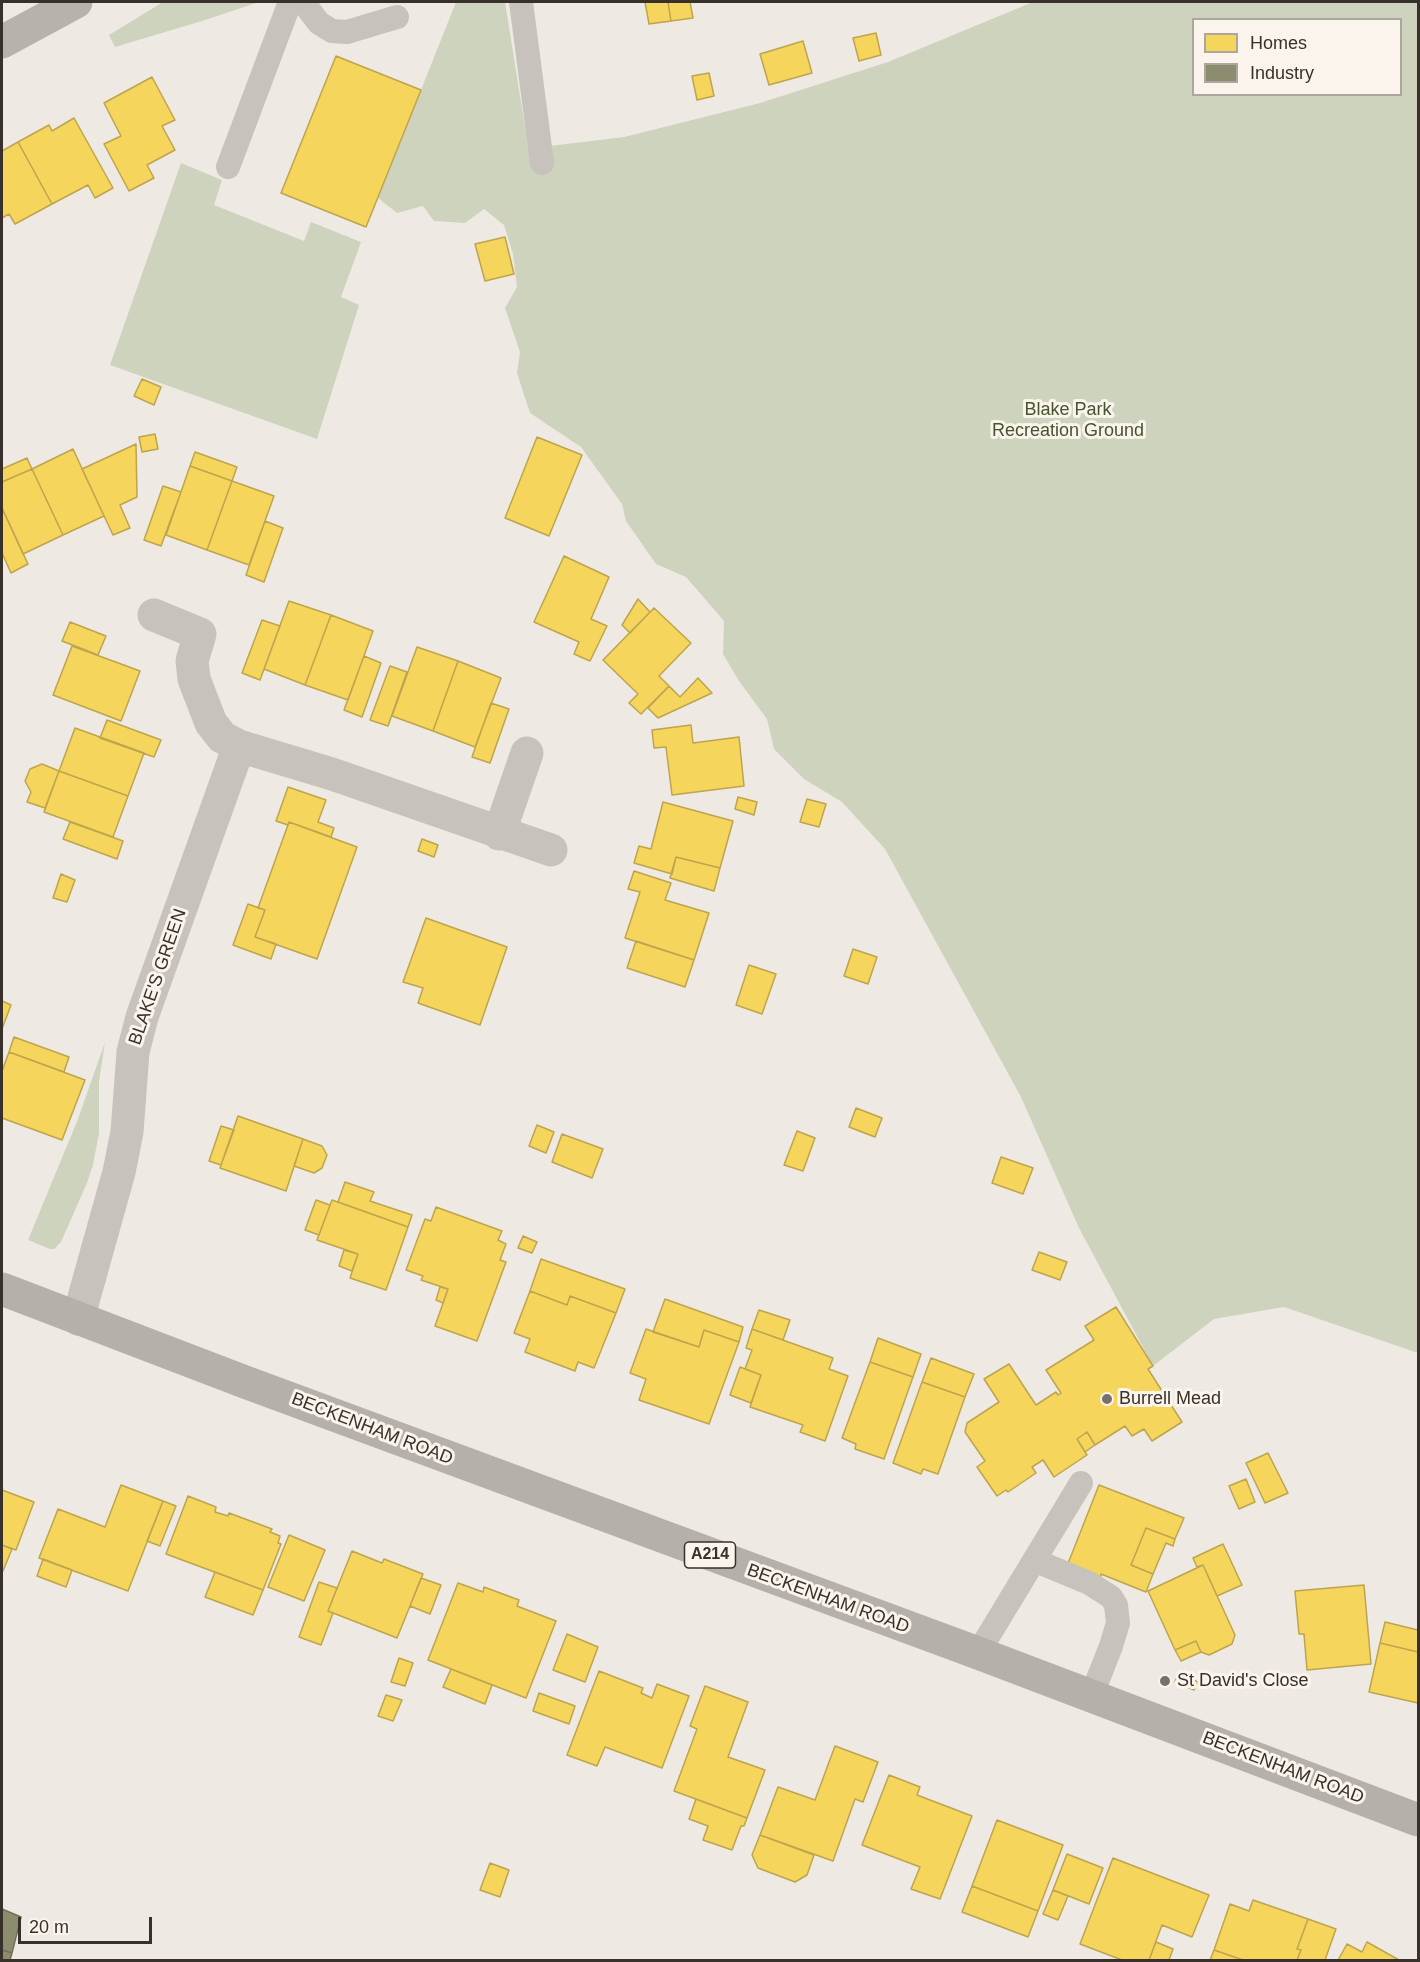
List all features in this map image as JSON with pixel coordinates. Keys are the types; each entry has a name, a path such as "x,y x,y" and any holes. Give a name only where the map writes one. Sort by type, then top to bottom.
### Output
{"main road":[{"name":"BECKENHAM ROAD","path":"2,1289 1419,1820"}],"street":[{"path":"2,42 76,2"},
{"path":"154,615 200,634 192,661 194,679 211,723 222,737 239,746 332,774 499,834 551,850"},
{"name":"BLAKE'S GREEN","path":"78,1319 119,1172 127,1131 133,1052 142,1017 239,746"},
{"path":"499,834 527,753"}],"lane":[{"path":"228,167 290,2"},
{"path":"303,2 319,23 332,31 347,32 397,17"},
{"path":"521,2 542,163"},
{"path":"978,1653 1082,1483"},
{"path":"1035,1561 1089,1582 1111,1597 1116,1605 1118,1623 1091,1697"}],"green space":[{"path":"163,2 259,2 115,47 109,35"},
{"name":"Blake Park Recreation Ground","path":"456,2 505,2 529,152 550,146 624,137 760,103 888,62 1033,2 1418,2 1418,1353 1284,1307 1214,1319 1153,1366 1079,1228 1021,1097 885,849 842,802 804,779 774,749 767,719 739,681 723,654 724,621 686,577 656,564 626,521 622,504 581,447 530,413 517,373 520,352 505,308 517,287 513,254 504,225 484,209 465,223 434,221 423,206 397,213 378,198"},
{"path":"181,163 222,180 214,205 304,241 311,222 361,242 341,297 359,305 317,439 110,365"},
{"path":"105,1042 99,1081 99,1133 93,1165 61,1242 54,1249 50,1249 28,1240 78,1119"}],"building: Homes":[{"path":"645,2 668,2 671,21 649,24"},
{"path":"668,2 690,2 693,18 671,21"},
{"path":"876,33 881,55 859,61 853,38"},
{"path":"803,41 812,73 769,85 760,54"},
{"path":"336,56 421,90 366,227 281,193"},
{"path":"709,73 714,96 697,100 692,76"},
{"path":"152,77 175,120 162,126 175,150 147,165 154,178 129,191 104,144 121,136 104,103"},
{"path":"74,118 113,188 95,198 88,185 52,204 18,142 49,125 52,131"},
{"path":"18,142 52,204 15,224 9,214 2,218 2,151"},
{"path":"505,237 514,274 485,281 475,244"},
{"path":"142,379 161,387 154,405 134,396"},
{"path":"155,434 158,449 142,452 139,437"},
{"path":"537,437 582,455 549,536 505,518"},
{"path":"136,444 137,497 120,505 130,528 113,535 82,469"},
{"path":"73,449 104,516 63,535 32,469"},
{"path":"195,452 237,467 232,481 190,466"},
{"path":"27,458 32,469 2,482 2,469"},
{"path":"190,466 232,481 207,550 166,535"},
{"path":"32,469 63,535 23,554 2,508 2,482"},
{"path":"232,481 274,496 249,565 207,550"},
{"path":"163,486 181,492 161,546 144,540"},
{"path":"4,512 28,564 11,573 2,553 2,513"},
{"path":"265,521 283,528 264,582 246,575"},
{"path":"564,556 609,577 591,619 607,626 590,661 574,654 579,642 534,622"},
{"path":"638,599 650,612 630,633 622,625"},
{"path":"289,601 331,615 305,685 264,669"},
{"path":"654,608 691,643 659,676 669,686 641,714 629,703 638,694 603,660"},
{"path":"331,615 373,631 348,700 305,685"},
{"path":"262,620 280,626 260,680 242,673"},
{"path":"70,622 106,636 98,655 62,641"},
{"path":"72,646 140,671 121,721 53,695"},
{"path":"417,647 458,661 433,731 392,716"},
{"path":"364,656 381,663 362,717 344,710"},
{"path":"458,661 501,678 475,747 433,731"},
{"path":"390,666 407,672 388,726 370,720"},
{"path":"698,678 712,693 658,718 648,708 669,686 680,697"},
{"path":"491,703 509,709 490,763 472,757"},
{"path":"107,720 161,740 154,757 100,738"},
{"path":"691,725 693,743 739,737 744,786 672,795 666,747 654,748 652,730"},
{"path":"75,728 144,753 128,796 59,771"},
{"path":"42,764 59,771 45,808 27,802 31,792 25,781 30,769"},
{"path":"59,771 128,796 113,837 44,812"},
{"path":"288,787 326,800 318,822 334,828 331,837 289,822 288,825 276,821"},
{"path":"738,797 757,802 754,815 735,809"},
{"path":"807,799 826,804 819,827 800,822"},
{"path":"663,802 733,821 720,868 676,857 672,874 634,863 639,846 651,849"},
{"path":"70,822 123,841 117,859 63,839"},
{"path":"289,822 357,847 317,959 255,937 265,910 258,908"},
{"path":"422,839 438,845 434,857 418,851"},
{"path":"676,857 720,868 714,891 670,878"},
{"path":"634,871 671,883 665,900 709,913 694,960 625,938 640,892 628,889"},
{"path":"61,874 75,880 67,902 53,898"},
{"path":"248,904 265,910 255,937 276,944 271,959 233,945"},
{"path":"426,918 507,947 480,1025 418,1003 423,988 403,982"},
{"path":"636,941 694,960 685,987 627,968"},
{"path":"853,949 877,957 868,984 844,976"},
{"path":"749,965 776,974 762,1014 736,1005"},
{"path":"2,1001 11,1005 2,1029"},
{"path":"14,1037 69,1057 64,1072 9,1052"},
{"path":"9,1052 85,1080 62,1140 2,1118 2,1071"},
{"path":"856,1108 882,1118 875,1137 849,1127"},
{"path":"238,1116 303,1139 286,1191 220,1168"},
{"path":"537,1125 554,1132 546,1153 529,1146"},
{"path":"221,1126 234,1130 221,1165 209,1161"},
{"path":"797,1131 815,1138 803,1171 784,1165"},
{"path":"562,1134 603,1149 592,1178 552,1162"},
{"path":"303,1139 322,1146 327,1155 322,1168 314,1173 294,1166"},
{"path":"1001,1157 1033,1168 1023,1194 992,1183"},
{"path":"345,1182 374,1192 370,1201 412,1215 408,1227 338,1202"},
{"path":"316,1200 330,1205 319,1235 305,1230"},
{"path":"332,1200 408,1227 386,1290 350,1278 358,1254 317,1240"},
{"path":"436,1207 502,1231 498,1240 506,1244 500,1260 506,1262 477,1341 435,1326 448,1289 421,1280 423,1276 406,1270 425,1219 431,1221"},
{"path":"523,1236 537,1242 532,1253 518,1248"},
{"path":"344,1250 358,1254 352,1271 339,1266"},
{"path":"1039,1252 1067,1262 1060,1280 1032,1270"},
{"path":"541,1259 625,1289 616,1313 570,1296 567,1305 530,1291"},
{"path":"440,1287 448,1289 443,1303 436,1300"},
{"path":"530,1291 567,1305 570,1296 616,1313 594,1368 578,1362 575,1371 525,1352 530,1339 514,1333"},
{"path":"665,1299 743,1327 739,1342 704,1330 699,1347 653,1332"},
{"name":"Burrell Mead","path":"1116,1307 1153,1366 1148,1369 1182,1422 1152,1441 1144,1429 1132,1436 1125,1426 1095,1445 1087,1432 1077,1439 1087,1455 1054,1477 1043,1460 1032,1467 1036,1473 1008,1492 1006,1490 997,1496 977,1467 985,1461 965,1432 967,1423 999,1402 984,1379 1009,1364 1036,1405 1056,1392 1058,1395 1061,1393 1046,1370 1094,1340 1085,1326"},
{"path":"759,1310 790,1320 783,1340 752,1329"},
{"path":"646,1329 699,1347 704,1330 739,1342 709,1424 639,1400 646,1379 630,1373"},
{"path":"752,1329 833,1358 829,1369 848,1376 825,1441 800,1432 803,1425 750,1407 761,1375 745,1369 752,1350 746,1348"},
{"path":"878,1338 921,1354 913,1377 870,1362"},
{"path":"931,1358 974,1374 965,1397 922,1382"},
{"path":"870,1362 913,1377 884,1459 855,1449 856,1444 842,1438"},
{"path":"740,1367 761,1375 751,1403 730,1395"},
{"path":"922,1382 965,1397 938,1474 923,1469 921,1474 893,1463"},
{"path":"1087,1432 1095,1445 1085,1452 1077,1439"},
{"path":"1268,1453 1288,1493 1265,1503 1246,1463"},
{"path":"1246,1479 1255,1502 1239,1509 1229,1486"},
{"path":"121,1485 163,1501 128,1591 39,1558 58,1509 105,1527"},
{"path":"1099,1485 1184,1518 1175,1539 1146,1528 1131,1565 1153,1574 1146,1592 1101,1574 1100,1579 1067,1566"},
{"path":"2,1490 34,1502 16,1550 2,1545"},
{"path":"188,1496 216,1507 215,1512 228,1516 229,1513 272,1529 270,1532 280,1536 278,1543 281,1544 263,1590 166,1554"},
{"path":"163,1501 176,1506 160,1546 147,1541"},
{"path":"1146,1528 1175,1539 1173,1546 1166,1543 1153,1574 1131,1565"},
{"path":"289,1535 325,1550 304,1601 268,1587"},
{"path":"1223,1544 1242,1585 1217,1596 1203,1565 1197,1567 1193,1558"},
{"path":"2,1545 12,1549 3,1571 2,1570"},
{"path":"352,1551 382,1563 384,1559 423,1574 397,1638 328,1611"},
{"path":"43,1559 72,1570 66,1587 37,1576"},
{"path":"1203,1565 1235,1635 1232,1644 1209,1655 1201,1652 1196,1641 1175,1650 1148,1591"},
{"path":"215,1572 263,1590 253,1615 205,1597"},
{"path":"421,1578 441,1585 430,1614 410,1606"},
{"path":"319,1582 337,1588 328,1611 333,1613 321,1645 299,1637"},
{"path":"458,1583 483,1592 484,1587 519,1600 517,1606 556,1621 526,1698 428,1660"},
{"path":"1364,1585 1371,1664 1307,1670 1304,1634 1299,1634 1295,1591"},
{"path":"1385,1622 1418,1630 1418,1652 1380,1643"},
{"path":"567,1634 598,1647 585,1682 553,1670"},
{"path":"1196,1641 1201,1652 1181,1661 1175,1650"},
{"path":"1380,1643 1418,1652 1418,1703 1369,1692"},
{"path":"399,1658 413,1663 405,1686 391,1682"},
{"path":"451,1669 492,1685 485,1704 443,1687"},
{"path":"599,1671 643,1688 641,1693 652,1698 657,1684 689,1696 662,1768 605,1747 597,1766 567,1755"},
{"path":"1178,1674 1198,1682 1194,1690 1175,1682"},
{"path":"705,1686 748,1702 728,1757 765,1770 747,1818 674,1791 697,1729 690,1726"},
{"path":"539,1693 575,1706 569,1724 533,1711"},
{"path":"386,1695 402,1700 393,1721 378,1716"},
{"path":"835,1746 878,1762 863,1802 855,1799 833,1861 760,1835 778,1787 815,1800"},
{"path":"889,1775 920,1787 917,1795 972,1816 940,1899 911,1889 920,1867 862,1845"},
{"path":"696,1799 747,1818 744,1826 741,1826 732,1850 703,1840 708,1826 689,1819"},
{"path":"997,1820 1063,1845 1038,1911 972,1886"},
{"path":"760,1835 814,1855 807,1875 795,1882 758,1868 752,1855"},
{"path":"1067,1854 1103,1868 1089,1904 1053,1890"},
{"path":"1113,1858 1209,1895 1192,1937 1162,1925 1149,1960 1122,1960 1080,1944"},
{"path":"490,1863 509,1870 500,1897 480,1890"},
{"path":"972,1886 1038,1911 1028,1937 962,1912"},
{"path":"1053,1890 1068,1896 1058,1920 1043,1914"},
{"path":"1253,1900 1308,1919 1297,1949 1301,1950 1297,1960 1243,1960 1214,1950 1230,1904 1249,1911"},
{"path":"1308,1919 1336,1929 1325,1960 1297,1960 1301,1950 1297,1949"},
{"path":"1156,1942 1173,1949 1169,1960 1149,1960"},
{"path":"1367,1942 1399,1960 1338,1960 1347,1944 1362,1952"},
{"path":"1214,1950 1243,1960 1210,1960"}],"building: Industry":[{"path":"2,1909 21,1917 12,1953 2,1950"},
{"path":"2,1950 12,1953 10,1960 2,1960"}],"place":[{"name":"Burrell Mead","path":"1107,1399"},
{"name":"St David's Close","path":"1165,1681"}]}
